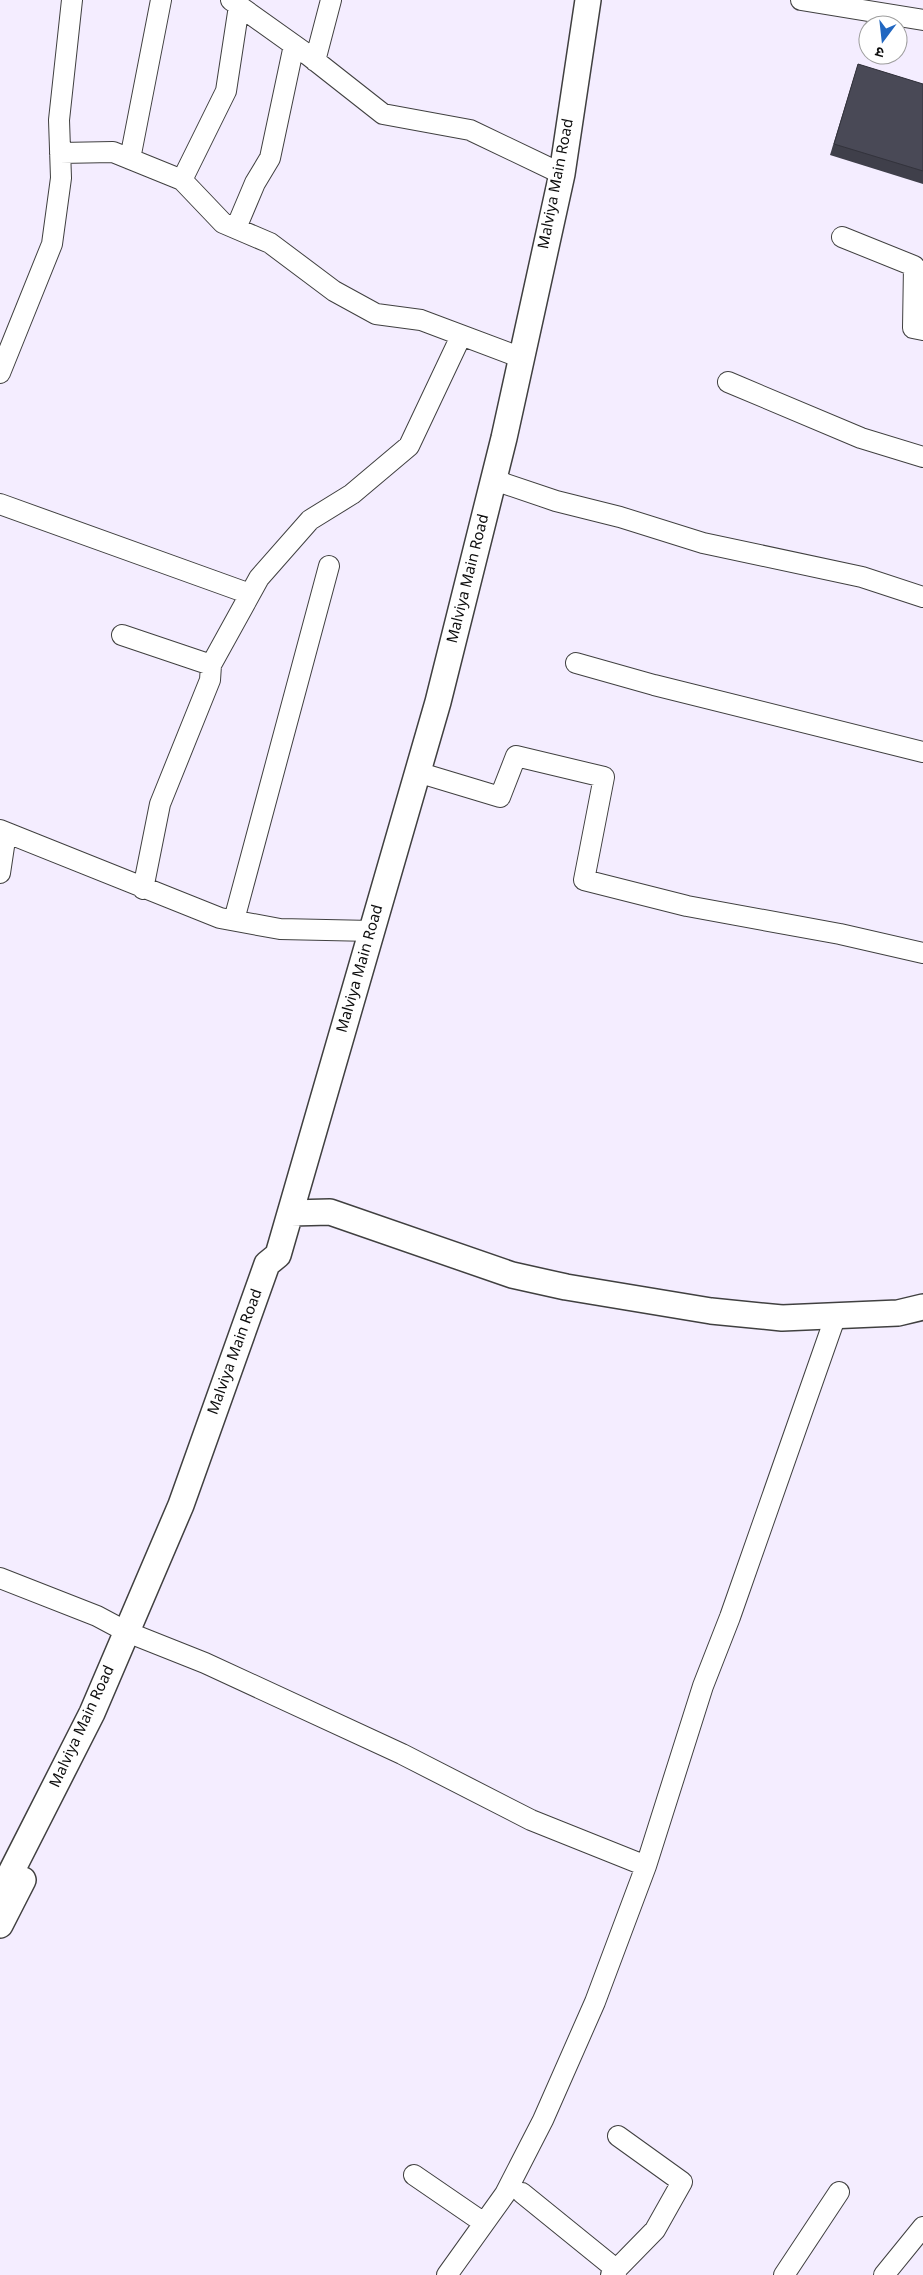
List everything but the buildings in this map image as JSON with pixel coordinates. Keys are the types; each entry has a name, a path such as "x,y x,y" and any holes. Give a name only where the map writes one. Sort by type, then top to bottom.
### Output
{"street":[{"path":"0,373 52,244 61,178 59,120 72,0"},
{"path":"130,159 161,0"},
{"path":"315,61 331,0"},
{"name":"Malviya Main Road","path":"135,1635 192,1519 235,1378 283,1268 278,1255 438,702 494,480 562,174 588,0"},
{"path":"800,0 923,20"},
{"path":"182,180 226,90 235,3 294,45 383,114 470,130 562,174"},
{"path":"236,228 255,183 270,158 294,45"},
{"path":"60,153 113,152 182,180 223,223 270,244 334,291 376,314 421,320 522,358"},
{"path":"842,237 914,266 913,328 923,330"},
{"path":"142,889 160,804 210,680 211,665 259,578 310,520 352,494 409,446 461,336"},
{"path":"728,382 861,438 923,457"},
{"path":"494,480 556,502 620,517 703,543 862,577 923,597"},
{"path":"0,504 250,594"},
{"path":"234,920 329,566"},
{"path":"122,635 211,665"},
{"path":"576,663 654,685 923,752"},
{"path":"417,772 500,797 516,756 604,776 584,880 687,906 840,934 923,953"},
{"path":"0,873 3,832 142,889 220,918 280,929 372,931"},
{"path":"291,1213 330,1212 512,1275 566,1287 711,1312 782,1318 898,1313 923,1307"},
{"path":"447,2275 506,2194 547,2111 595,2002 646,1866 702,1686 730,1617 836,1315"},
{"path":"0,1578 97,1616 135,1635 205,1663 402,1754 531,1820 646,1866"},
{"path":"2,1908 75,1781 135,1635"},
{"path":"522,2193 614,2272 655,2230 682,2182 618,2136"},
{"path":"414,2175 484,2223"},
{"path":"784,2275 839,2192"},
{"path":"884,2275 923,2227"}]}
